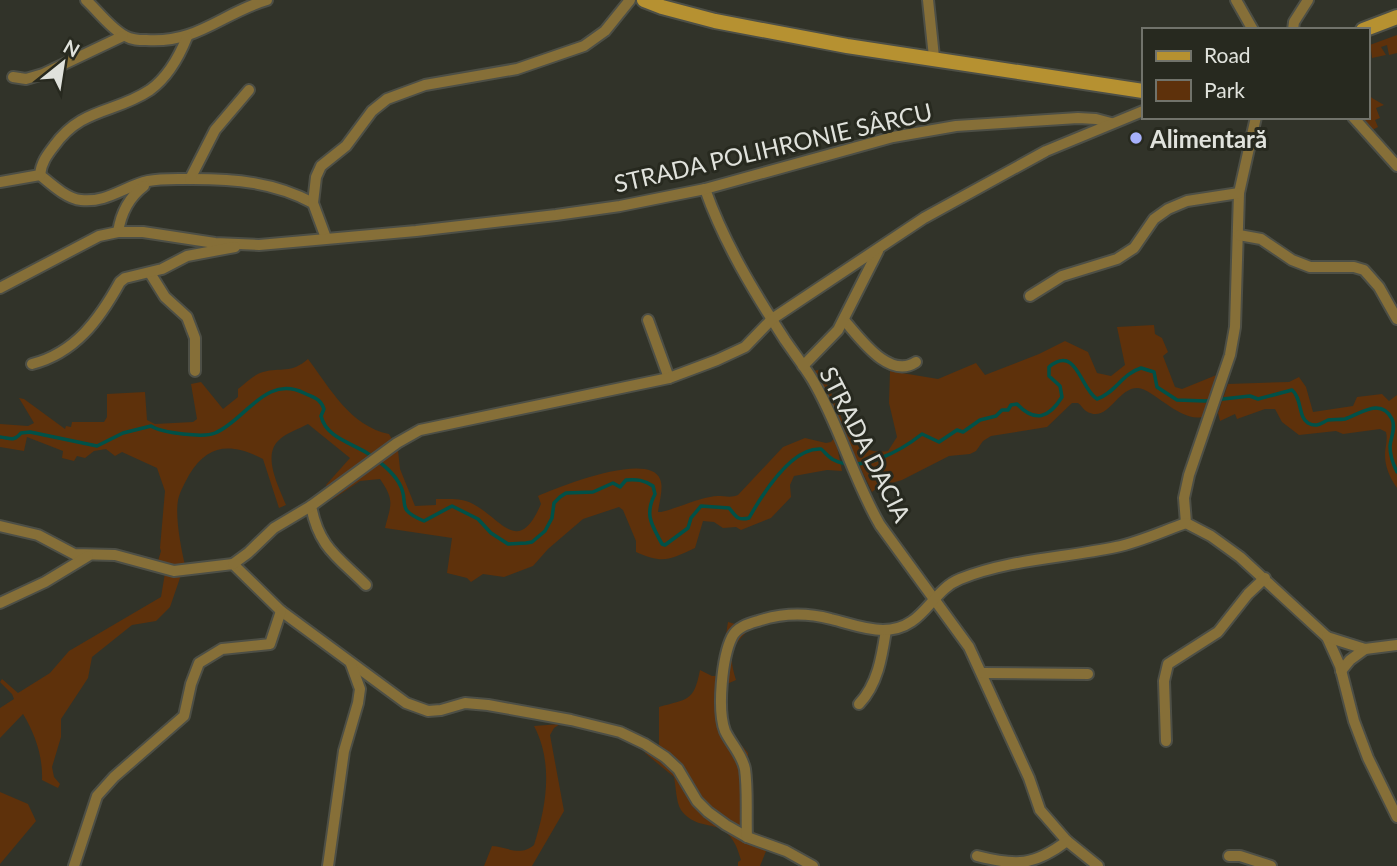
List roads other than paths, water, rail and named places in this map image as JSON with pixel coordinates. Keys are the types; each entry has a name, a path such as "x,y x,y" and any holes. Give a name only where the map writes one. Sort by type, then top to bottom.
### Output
{"main road":[{"path":"644,0 715,21 847,46 1142,90"},
{"path":"1368,28 1397,17"}],"street":[{"path":"86,0 123,36 151,41 187,37 251,4 267,0"},
{"path":"326,238 313,202 316,177 321,166 346,146 372,111 387,100 425,85 517,69 584,46 605,31 630,0"},
{"path":"928,0 934,58"},
{"path":"1236,0 1252,28"},
{"path":"1293,28 1294,22 1308,0"},
{"path":"13,77 26,79 43,74 123,36"},
{"path":"40,175 46,157 68,128 82,118 133,100 152,88 178,57 187,37"},
{"path":"190,179 215,131 249,90"},
{"name":"STRADA POLIHRONIE SÂRCU","path":"3,286 89,241 118,232 144,232 241,245 416,231 556,215 620,206 705,189 893,137 956,126 1078,118 1111,123 1142,111"},
{"path":"1186,523 1184,498 1189,475 1215,405 1230,355 1235,327 1239,193 1256,119"},
{"path":"1355,119 1397,166"},
{"path":"0,526 38,535 74,554 115,555 174,571 233,564 248,554 274,528 312,506 397,443 420,430 668,378 717,360 745,346 772,319 924,218 1046,151 1111,123"},
{"path":"40,175 79,201 115,196 152,180 225,179 264,183 313,202"},
{"path":"0,182 40,175"},
{"path":"118,232 127,205 140,189 152,180"},
{"name":"STRADA DACIA","path":"705,189 716,220 732,251 829,412 867,503 880,525 970,647 1029,778 1040,810 1066,841 1098,866"},
{"path":"1030,296 1062,276 1117,258 1134,248 1154,219 1168,209 1187,201 1239,193"},
{"path":"1239,235 1261,239 1292,260 1310,267 1354,267 1364,270 1379,287 1397,319"},
{"name":"STRADA POLIHRONIE SÂRCU","path":"32,364 51,359 71,347 98,319 125,278 150,273 187,256 223,251 241,245"},
{"path":"803,366 838,330 879,249"},
{"path":"150,273 165,297 187,317 195,338 195,371"},
{"path":"649,320 668,378"},
{"path":"844,320 863,342 887,362 898,367 909,367 916,362"},
{"path":"312,506 315,526 322,540 366,585"},
{"path":"747,838 744,768 739,754 725,732 720,702 733,636 746,625 793,615 817,615 870,629 886,630 912,621 925,612 935,598 954,582 979,572 1037,559 1118,546 1186,523 1211,536 1265,578 1327,637 1341,671 1354,722 1397,817"},
{"path":"0,603 45,582 88,556"},
{"path":"233,564 281,611 406,703 428,711 465,703 488,705 620,732 665,757 678,769 697,801 708,812 747,838 786,850 813,866"},
{"path":"1166,741 1164,681 1168,664 1218,632 1248,594 1265,578"},
{"path":"74,866 97,796 114,777 184,716 191,684 200,663 222,649 270,644 281,611"},
{"path":"859,704 867,696 876,678 886,630"},
{"path":"1327,637 1365,649 1397,645"},
{"path":"1341,671 1365,649"},
{"path":"328,866 344,751 360,689 351,664"},
{"path":"983,674 1088,674"},
{"path":"977,856 999,863 1019,865 1046,856 1066,841"},
{"path":"1229,856 1240,856 1271,866"}],"waterway":[{"path":"0,437 9,439 30,432 97,446 123,433 151,426 173,433 210,434 226,427 267,394 290,389 319,400 324,409 321,416 328,429 389,470 402,490 406,509 424,521 452,506 478,519 491,533 508,544 532,542 545,531 552,518 554,503 566,493 593,492 613,483 620,487 626,480 637,480 653,486 655,494 650,508 651,520 662,544 665,545 688,528 691,518 701,506 729,508 739,518 749,518 779,474 788,464 810,450 821,449 834,460 844,464 856,464 892,453 922,434 939,442 957,430 963,432 980,420 1008,410 1011,405 1017,404 1030,414 1041,416 1052,410 1062,397 1060,386 1049,376 1049,367 1058,361 1066,361 1072,364 1097,399 1141,368 1154,372 1157,387 1177,400 1205,401 1250,396 1258,399 1292,390 1305,420 1314,425 1328,420 1345,419 1370,409 1382,409 1393,422 1390,449 1397,472"}],"place":[{"name":"Alimentară","path":"1136,138"}]}
